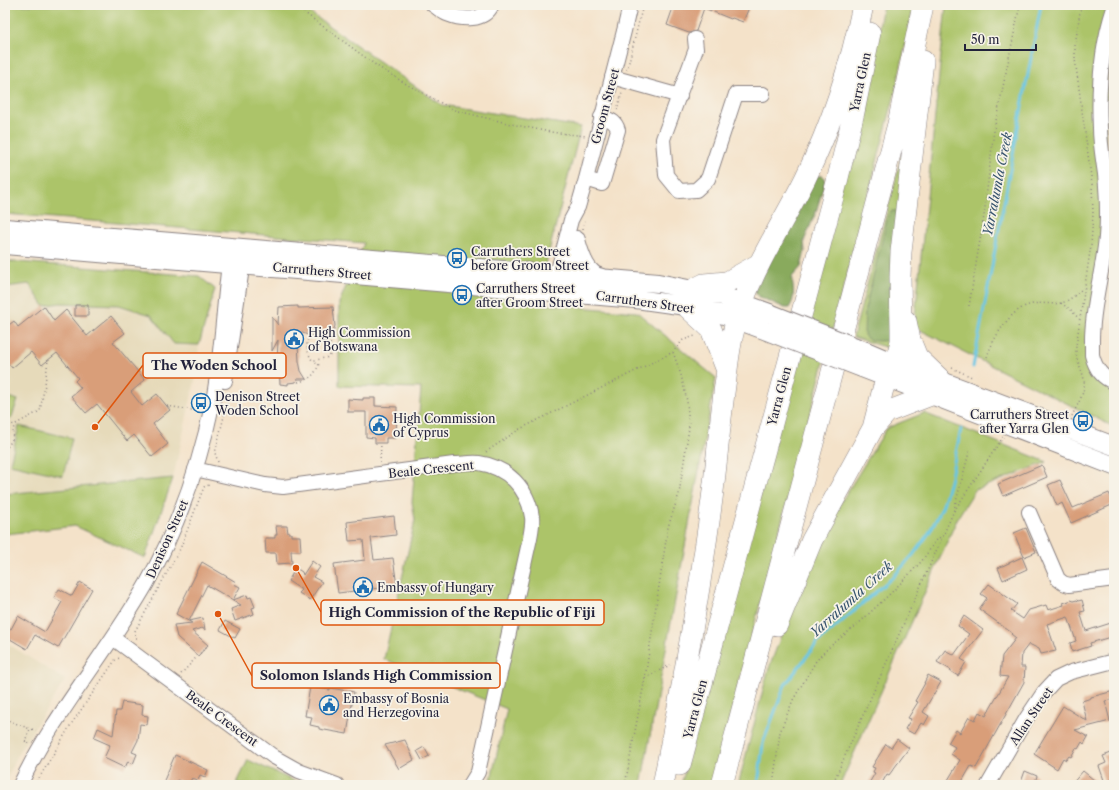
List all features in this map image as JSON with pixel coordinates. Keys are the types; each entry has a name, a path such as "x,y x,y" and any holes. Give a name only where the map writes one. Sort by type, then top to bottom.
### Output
{"highway":[{"path":"663,785 701,576 727,369 739,311 759,264 806,177 824,137 839,96 863,5"},
{"name":"Yarra Glen","path":"674,785 836,186 854,112 876,5"},
{"path":"722,785 898,124 923,5"},
{"path":"741,715 812,540 873,428 883,389 901,341 901,252 921,84 928,5"},
{"path":"727,369 711,329 690,297 704,284 727,282 759,264"},
{"path":"873,428 888,412 935,387 917,357 910,340 901,301"}],"main road":[{"name":"Carruthers Street","path":"5,228 258,249 562,280 636,299 690,297"},
{"path":"580,235 579,251 593,274 602,278"},
{"path":"5,245 196,261 234,273"},
{"name":"Carruthers Street","path":"234,273 248,273 274,267 562,280 602,278 658,283 690,297 724,315 739,311 772,314 866,351 891,370 935,387 1114,466"},
{"name":"Carruthers Street","path":"739,311 767,331 862,368 891,370"},
{"name":"Carruthers Street","path":"935,387 1114,446"}],"street":[{"path":"433,5 446,14 463,18 479,17 488,13 492,5"},
{"name":"Groom Street","path":"562,280 580,235 580,220 586,179 608,119 619,78 630,5"},
{"path":"1114,8 1109,24 1103,55 1099,90 1100,130 1108,208 1106,239 1094,308 1092,355 1097,369 1108,380 1114,382"},
{"path":"695,39 696,49 663,139 666,175 679,191 696,190 708,179 736,94 763,94"},
{"path":"619,78 680,96"},
{"path":"586,179 602,184 618,130 616,124 608,119"},
{"name":"Groom Street","path":"562,280 571,220 582,211"},
{"path":"216,246 234,273 258,249"},
{"name":"Denison Street","path":"200,470 234,273"},
{"name":"Denison Street","path":"31,785 52,746 117,641 163,552 215,433 222,404 234,273"},
{"name":"Beale Crescent","path":"200,470 265,485 283,487 477,463 492,466 507,473 521,488 529,502 532,518 526,554 478,772 470,785"},
{"path":"1029,512 1058,579 1062,583 1069,585 1114,579"},
{"name":"Denison Street","path":"20,785 65,706 117,641"},
{"name":"Beale Crescent","path":"117,641 274,757 299,771 337,785"},
{"name":"Allan Street","path":"988,785 1026,719 1044,692 1056,679 1071,672 1114,661"}],"path":[{"path":"294,5 377,66 454,110 550,132 572,134"},
{"path":"608,119 619,78 643,5"},
{"path":"969,306 984,216 994,130 1020,5"},
{"path":"1072,418 1084,387 1084,378 1078,364 1076,352 1093,214 1092,184 1075,59 1075,46 1081,5"},
{"path":"580,235 582,211"},
{"path":"1060,304 1077,294 1083,288"},
{"path":"987,357 995,337 1019,309 1033,304 1060,304 1071,310 1079,320"},
{"path":"468,464 518,430 673,352 683,340 707,333 711,329"},
{"path":"298,382 307,380 315,374 319,364 315,363 316,360 312,360 306,342 308,339 327,336 330,342 331,354 329,357 316,360"},
{"path":"626,785 645,678 668,527 679,494 689,428 687,401 681,375 673,352"},
{"path":"14,425 40,411 48,360"},
{"path":"167,406 210,413"},
{"path":"5,421 14,425"},
{"path":"5,450 12,440 14,425"},
{"path":"953,513 1004,436"},
{"path":"379,475 380,443"},
{"path":"832,785 953,513 971,445"},
{"path":"773,785 780,732 793,700 816,661 828,648 858,624 892,592 921,562 935,542 944,534"},
{"path":"173,683 208,645"},
{"path":"645,678 671,665"},
{"path":"5,718 30,729 40,731"},
{"path":"30,729 25,741 30,746"}],"shaded area":[{"path":"29,284 44,306 60,303 119,305 151,315 174,344 199,345 196,376 173,478 5,494 5,287"},
{"path":"5,642 65,680 19,752 5,783"}],"green space":[{"path":"5,5 299,5 442,105 581,127 546,263 543,304 637,312 716,378 641,785 487,785 491,780 507,709 384,659 415,520 412,502 421,388 339,386 339,303 364,243 5,214"},
{"path":"883,5 914,5 896,90 712,785 681,785 810,308 876,43"},
{"path":"946,5 1109,5 1102,240 1087,356 1114,386 1114,427 914,327"},
{"path":"904,148 892,349 853,337"},
{"path":"817,176 823,176 825,181 816,212 804,241 805,251 801,267 792,277 794,293 793,301 789,308 785,308 760,297 756,294 755,289"},
{"path":"891,211 897,211 895,278 889,288 890,300 894,307 890,340 876,341 866,338 864,335 865,309 888,216"},
{"path":"5,261 199,276 215,289 199,345 174,344 151,315 119,305 60,303 44,306 29,284 5,287"},
{"path":"5,396 18,400 11,419 5,417"},
{"path":"924,413 1047,462 975,490 958,517 840,785 738,785 768,671 815,544 887,428"},
{"path":"19,426 72,438 63,476 10,464"},
{"path":"173,478 145,558 75,526 6,534 5,536 5,494"},
{"path":"248,760 303,785 236,785"}],"building":[{"path":"674,5 750,5 743,22 732,18 731,19 704,8 696,31 689,33 667,25"},
{"path":"75,305 88,305 88,316 75,316"},
{"path":"44,306 54,321 66,310 87,336 111,316 125,333 113,342 145,380 131,392 142,406 157,394 170,410 153,424 168,444 152,457 134,435 127,441 97,404 86,413 71,396 81,388 75,381 78,378 57,353 42,365 31,352 12,368 5,359 5,328 14,321 18,327"},
{"path":"298,306 298,308 333,307 335,326 333,331 328,335 308,335 300,332 298,344 299,361 301,371 306,379 297,379 296,382 288,383 288,385 280,384 279,365 277,365 278,340 272,351 272,317 278,325 279,307"},
{"path":"363,398 375,398 375,406 397,407 396,438 386,438 386,443 375,443 375,438 366,437 366,412 348,412 348,399 363,400"},
{"path":"1042,465 1047,477 1003,496 998,484"},
{"path":"1060,480 1073,508 1109,493 1114,504 1071,523 1062,503 1057,506 1048,485"},
{"path":"394,516 396,535 371,538 374,560 393,558 397,586 338,593 334,564 365,560 363,540 349,541 347,522"},
{"path":"276,526 287,526 288,533 291,533 291,536 300,536 301,551 291,551 292,563 277,564 276,553 266,553 265,538 275,538 275,535 277,535"},
{"path":"1026,528 1036,552 1024,557 1014,533"},
{"path":"1022,557 1027,569 1003,580 998,568"},
{"path":"312,561 320,567 313,577 322,582 310,600 299,593 302,590 288,581 296,568 302,572 303,575"},
{"path":"202,562 236,582 234,584 240,587 233,600 207,585 189,621 203,618 205,630 202,628 192,631 208,645 198,656 177,637 174,625 192,623 176,614"},
{"path":"80,582 92,589 58,648 35,635 27,649 5,636 5,626 11,629 18,616 45,632 62,602 54,598 59,589 72,596"},
{"path":"989,584 1017,604 1011,611 1023,619 1029,610 1046,605 1048,610 1064,605 1063,603 1072,600 1082,600 1085,611 1080,612 1086,631 1114,622 1114,636 1090,643 1091,646 1072,652 1070,643 1076,641 1068,617 1047,624 1056,651 1041,654 1039,649 1029,644 1022,653 1021,667 1025,667 1024,682 976,768 971,766 960,785 945,785 960,760 951,754 955,747 948,743 956,730 960,733 969,717 975,720 979,712 986,716 1008,677 1000,676 1002,656 1016,638 1011,634 1012,633 979,609 987,598 981,594"},
{"path":"247,595 248,598 251,597 255,607 252,608 254,614 235,621 231,609 241,605 233,600"},
{"path":"964,616 983,630 961,659 966,662 958,676 937,662 945,650 954,655 969,634 958,626"},
{"path":"225,621 240,629 235,638 220,630"},
{"path":"928,675 941,682 923,712 929,716 924,725 921,723 914,734 905,729 911,719 908,718 918,702 915,701"},
{"path":"310,687 330,690 330,688 354,692 347,734 319,729 319,727 310,725 312,717 305,716"},
{"path":"1114,691 1114,699 1105,701 1110,721 1075,730 1088,737 1084,744 1082,742 1078,749 1076,748 1071,757 1069,756 1066,760 1063,758 1057,769 1034,754 1063,706 1087,721 1082,701"},
{"path":"122,702 143,705 142,715 148,716 147,725 140,724 138,740 132,752 137,754 133,764 128,761 125,768 104,758 110,745 94,738 98,728 113,735 116,711 120,711"},
{"path":"897,739 909,748 889,775 887,774 881,785 868,785 875,773 873,772 875,768 872,767 886,744 891,748"},
{"path":"405,740 414,760 399,769 385,745"},
{"path":"424,747 429,756 422,760 417,751"},
{"path":"1114,752 1114,782 1113,779 1105,783 1099,766 1106,763 1103,756"},
{"path":"175,755 208,770 205,777 200,775 198,780 192,778 188,785 177,780 175,785 162,785"},
{"path":"1025,771 1037,776 1034,785 1020,785"},
{"path":"1083,771 1100,785 1071,785"}],"waterway":[{"name":"Yarralumla Creek","path":"973,367 1041,5"},
{"name":"Yarralumla Creek","path":"758,785 763,743 785,685 817,643 894,576 913,555 929,533 942,508 950,481 961,429"}],"place":[{"name":"Carruthers Street before Groom Street","path":"457,258"},
{"name":"Carruthers Street after Groom Street","path":"462,295"},
{"name":"High Commission of Botswana","path":"294,339"},
{"name":"Denison Street Woden School","path":"201,403"},
{"name":"Carruthers Street after Yarra Glen","path":"1083,421"},
{"name":"High Commission of Cyprus","path":"379,425"},
{"name":"The Woden School","path":"95,427"},
{"name":"High Commission of the Republic of Fiji","path":"296,568"},
{"name":"Embassy of Hungary","path":"363,587"},
{"name":"Solomon Islands High Commission","path":"218,614"},
{"name":"Embassy of Bosnia and Herzegovina","path":"329,705"}]}
